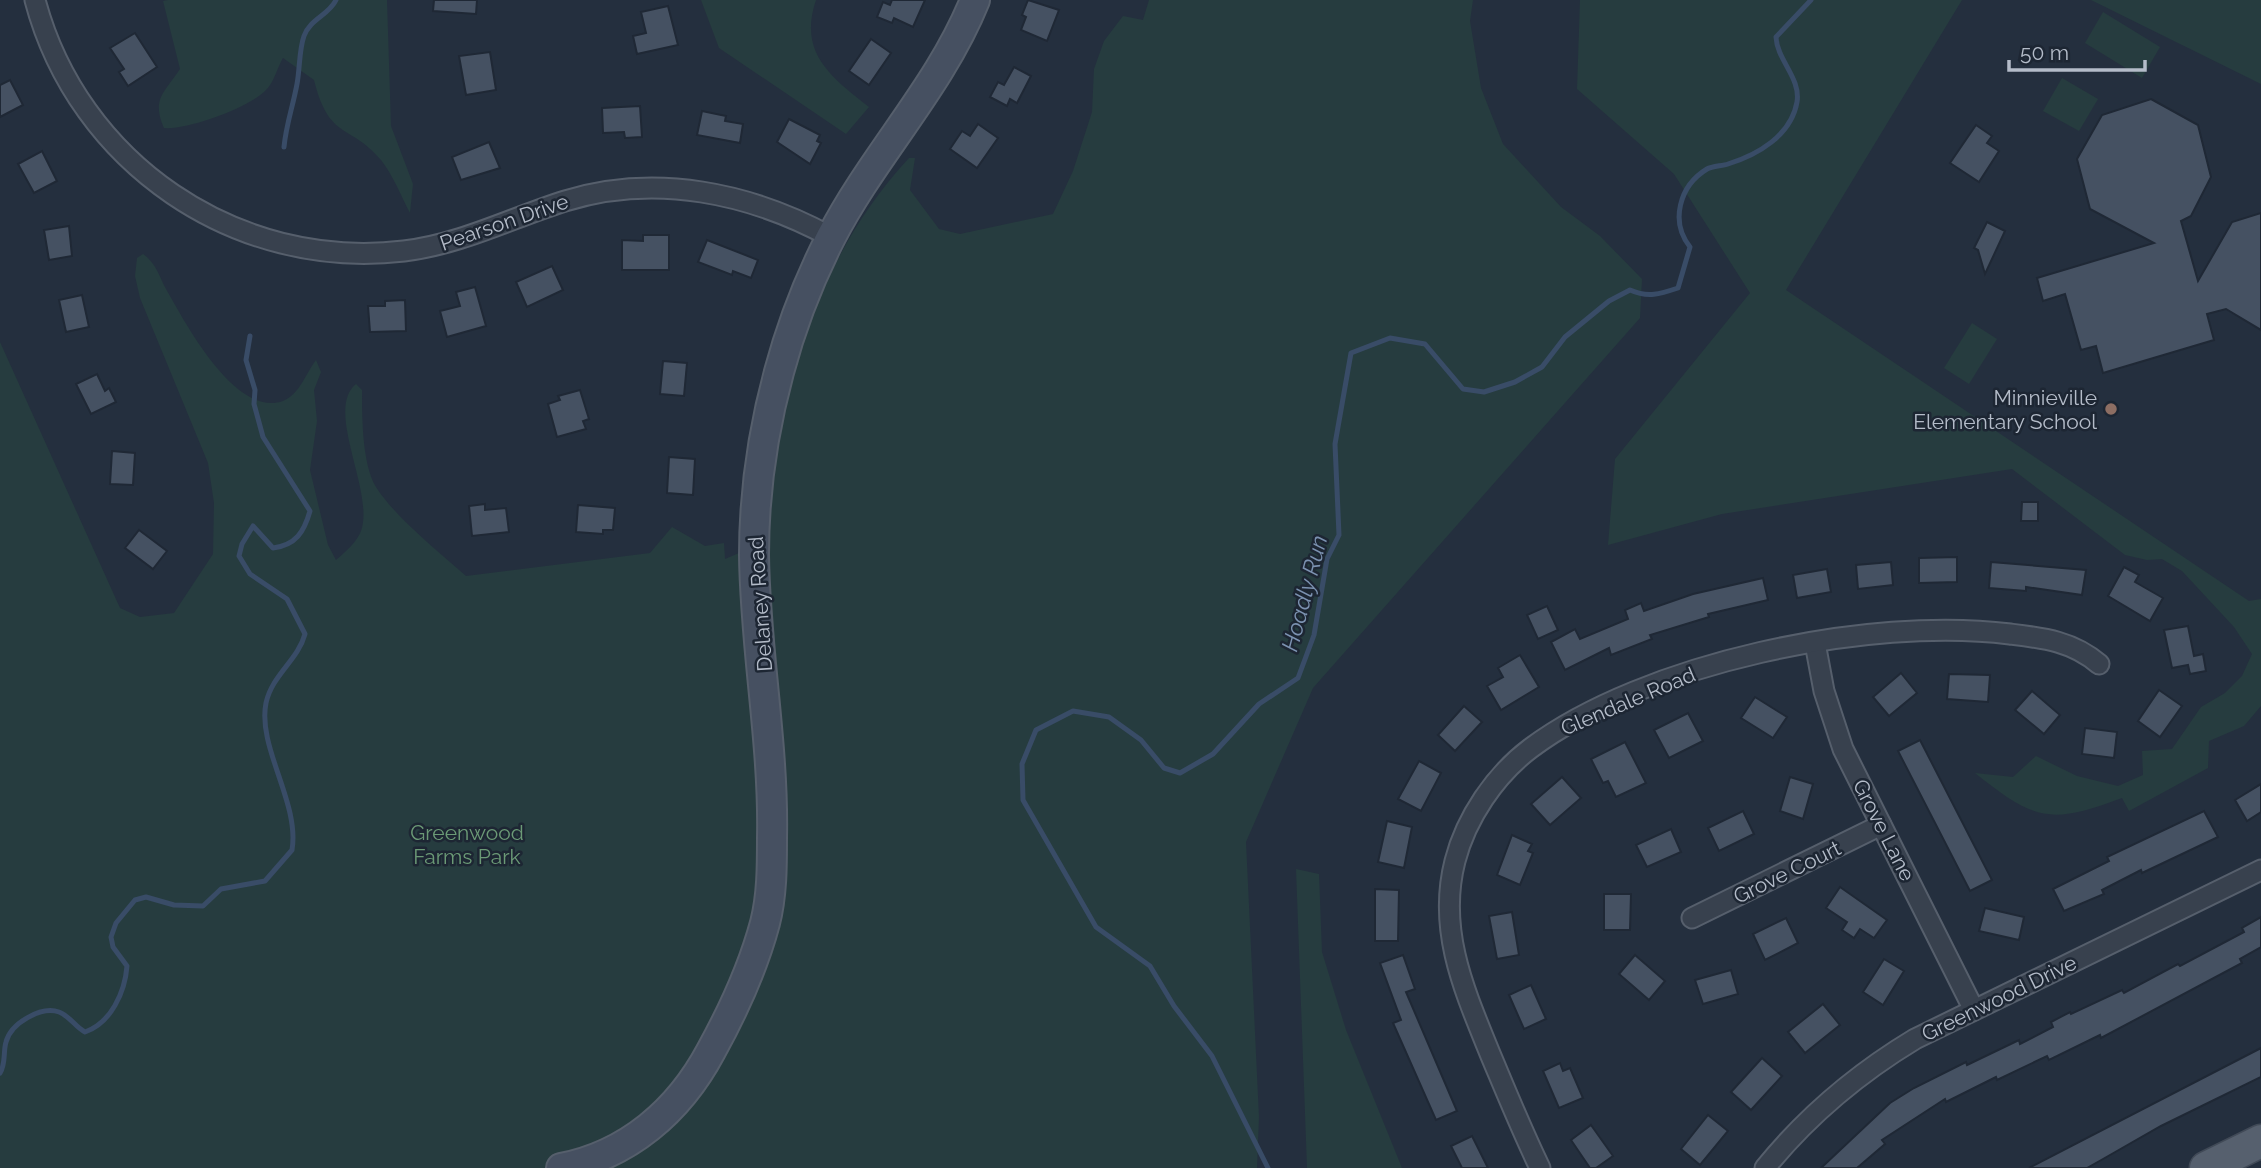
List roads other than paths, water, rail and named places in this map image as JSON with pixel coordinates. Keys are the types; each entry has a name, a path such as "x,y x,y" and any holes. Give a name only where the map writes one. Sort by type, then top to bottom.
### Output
{"main road":[{"path":"2206,1168 2261,1141"}],"street":[{"name":"Pearson Drive","path":"35,0 55,58 74,94 114,145 163,190 210,219 242,232 319,250 401,251 439,246 475,236 579,197 659,188 729,196 773,209 831,237"},
{"name":"Delaney Road","path":"561,1168 589,1163 634,1139 678,1101 698,1075 738,998 765,922 772,864 772,772 757,601 755,510 762,450 779,370 831,237 938,73 961,35 975,0"},
{"name":"Glendale Road","path":"1541,1168 1522,1132 1466,994 1452,951 1450,890 1461,843 1477,808 1509,767 1530,749 1600,708 1691,672 1775,649 1887,633 1991,632 2053,640 2072,646 2098,664"},
{"name":"Grove Lane","path":"1815,643 1832,720 1881,825 1974,1010"},
{"name":"Grove Court","path":"1692,918 1881,825"},
{"name":"Greenwood Drive","path":"1765,1168 1790,1138 1845,1086 1915,1039 2261,870"}],"waterway":[{"path":"284,147 304,36 336,0"},
{"name":"Hoadly Run","path":"1268,1168 1212,1056 1174,1006 1150,966 1096,927 1023,800 1022,764 1036,730 1073,711 1109,717 1141,740 1164,768 1180,773 1213,754 1259,704 1298,678 1314,635 1327,559 1339,535 1335,444 1351,353 1390,338 1425,344 1463,389 1484,392 1515,382 1542,367 1565,337 1609,301 1630,290 1654,294 1678,288 1690,247 1680,227 1680,205 1684,195 1697,176 1707,169 1750,155 1771,142 1788,125 1797,102 1796,85 1780,53 1776,37 1811,0"},
{"path":"0,1073 9,1035 28,1018 44,1011 59,1012 85,1032 94,1028 109,1014 120,996 127,966 113,947 111,937 116,923 135,900 146,897 174,905 203,906 221,889 265,881 292,850 290,813 267,738 266,703 274,684 297,652 305,634 287,599 250,574 239,556 242,544 253,526 273,548 281,546 298,536 310,511 263,437 254,404 255,390 246,360 250,336"}],"place":[{"name":"Minnieville Elementary School","path":"2111,409"}],"park label":[{"name":"Greenwood Farms Park","path":"467,844"}]}
